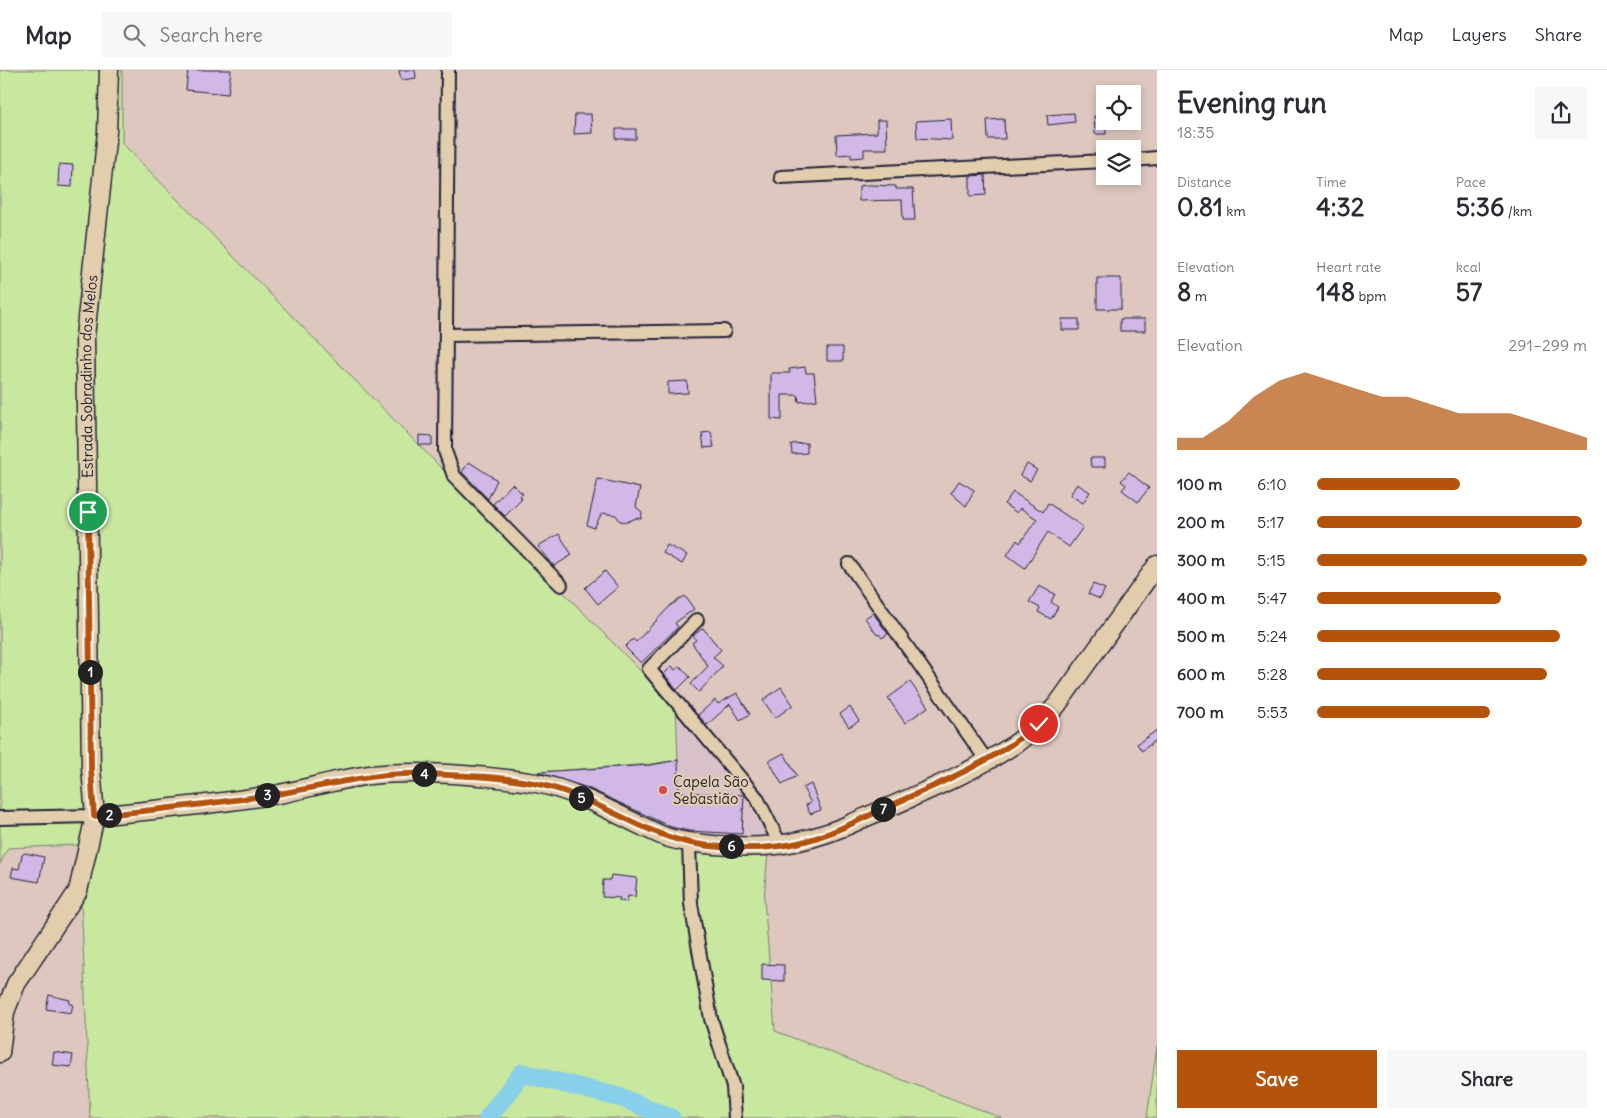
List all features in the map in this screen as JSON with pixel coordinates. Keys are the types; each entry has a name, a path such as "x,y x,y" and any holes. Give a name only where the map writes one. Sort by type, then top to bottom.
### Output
{"street":[{"name":"Estrada Sobradinho dos Melos","path":"0,1052 5,1012 16,984 78,890 94,816 91,768 85,337 107,132 109,70"},
{"path":"448,70 445,451 454,476 561,585"},
{"path":"1141,159 1157,158"},
{"path":"781,177 1096,161"},
{"path":"446,335 724,331"},
{"path":"849,564 987,761"},
{"path":"0,818 94,816 278,794 369,776 421,774 498,779 537,784 586,800 663,836 689,843 749,848 781,846 825,834 987,761 1013,746 1039,724 1057,705 1157,565"},
{"path":"697,620 649,669 757,798 781,846"},
{"path":"689,843 692,904 709,1009 733,1087 735,1116"}],"shaded area":[{"path":"676,707 721,757 769,839 679,835"}],"green space":[{"path":"0,70 122,70 122,143 676,707 678,760 651,764 540,772 642,815 679,835 769,839 764,899 775,1031 1002,1118 90,1118 79,845 8,848 0,864"},
{"path":"1157,1046 1157,1118 1147,1118"}],"building":[{"path":"188,70 231,70 228,94 186,90"},
{"path":"399,70 415,70 416,78 401,80"},
{"path":"1074,113 1075,122 1048,125 1047,115"},
{"path":"575,114 591,114 592,133 574,134"},
{"path":"1094,116 1096,116 1096,130 1106,130 1106,134 1095,134"},
{"path":"951,119 952,140 917,138 916,121"},
{"path":"1004,119 1005,139 988,139 987,120"},
{"path":"877,120 886,120 887,149 864,149 864,157 851,158 851,154 837,155 836,135 877,133"},
{"path":"616,129 636,129 636,139 616,139"},
{"path":"59,164 73,165 72,187 58,186"},
{"path":"985,175 986,195 970,196 970,176"},
{"path":"859,186 896,186 896,189 913,189 915,220 903,220 902,200 859,201"},
{"path":"1097,278 1121,278 1121,309 1097,309"},
{"path":"1062,319 1079,319 1079,330 1062,330"},
{"path":"1120,319 1145,319 1145,331 1120,331"},
{"path":"827,347 843,347 843,361 827,361"},
{"path":"805,367 806,373 814,373 817,400 799,402 798,395 782,395 782,420 771,419 771,373 790,373 789,369"},
{"path":"687,381 688,393 668,394 668,382"},
{"path":"711,432 714,447 704,448 702,433"},
{"path":"419,435 432,436 432,445 419,445"},
{"path":"807,443 807,453 792,454 791,444"},
{"path":"1090,458 1105,458 1105,467 1091,467"},
{"path":"469,462 497,480 488,499 462,472"},
{"path":"1027,464 1037,470 1030,481 1020,475"},
{"path":"1129,472 1149,488 1138,502 1122,490 1126,485 1121,481"},
{"path":"598,479 640,488 636,507 642,512 641,519 636,518 627,522 620,521 616,515 602,513 594,528 587,525"},
{"path":"959,481 974,490 966,506 951,493"},
{"path":"512,484 523,494 520,496 522,499 505,516 493,504"},
{"path":"1077,484 1090,492 1083,503 1070,495"},
{"path":"1013,492 1043,512 1048,503 1083,527 1069,547 1048,532 1025,568 1007,555 1017,540 1020,543 1037,519 1020,508 1017,513 1004,504"},
{"path":"559,534 572,555 554,566 538,546"},
{"path":"667,545 687,555 682,564 663,553"},
{"path":"605,571 618,587 598,604 585,588"},
{"path":"1093,584 1105,589 1100,599 1088,594"},
{"path":"1039,586 1055,594 1051,602 1058,607 1051,619 1038,612 1040,608 1029,602"},
{"path":"685,596 694,609 675,623 678,627 641,663 625,647 633,639 636,642 671,605"},
{"path":"873,613 888,634 882,638 879,634 877,635 865,618"},
{"path":"703,628 721,650 713,657 723,666 699,692 691,684 708,666 692,643 696,640 693,636"},
{"path":"672,666 675,670 680,666 690,677 677,690 664,674"},
{"path":"910,682 928,707 905,723 888,698"},
{"path":"781,687 793,705 775,718 763,700"},
{"path":"737,693 750,714 740,720 730,704 707,725 698,715 715,700 718,704"},
{"path":"850,707 859,721 849,727 840,714"},
{"path":"1157,730 1157,739 1142,751 1137,744"},
{"path":"784,753 797,776 782,784 769,761"},
{"path":"678,760 679,792 744,795 742,834 689,831 671,827 588,788 538,772 651,765"},
{"path":"811,784 821,810 810,814 806,805 811,803 803,788"},
{"path":"25,853 44,857 39,882 11,877 13,868 19,869 22,855"},
{"path":"611,875 637,878 635,897 628,896 627,902 619,901 620,898 602,897 603,880 610,880"},
{"path":"762,964 784,965 784,981 762,980"},
{"path":"49,995 70,1000 69,1004 73,1004 71,1013 46,1009"},
{"path":"54,1052 73,1055 71,1067 52,1065"}],"waterway":[{"path":"488,1118 522,1073 622,1098 671,1118"}],"place":[{"name":"Capela São Sebastião","path":"663,790"}],"route":[{"path":"88,512 91,768 94,816 278,794 369,776 421,774 498,779 558,789 663,836 689,843 749,848 781,846 846,826 976,767 1013,746 1039,724"}]}
